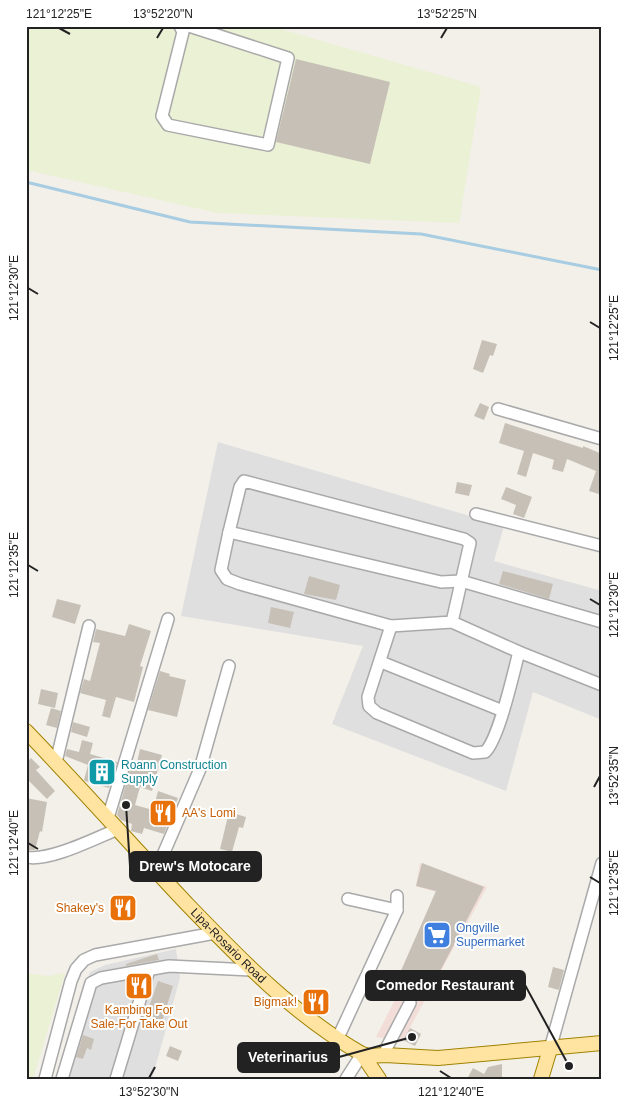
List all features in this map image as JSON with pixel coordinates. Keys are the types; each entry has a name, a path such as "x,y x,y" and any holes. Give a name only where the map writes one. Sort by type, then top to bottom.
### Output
{"main road":[{"name":"Lipa-Rosario Road","path":"26,732 251,970 299,1012 337,1040 362,1054 368,1056 438,1058 602,1043"},
{"path":"541,1079 550,1049"},
{"path":"362,1054 379,1079"}],"street":[{"path":"180,26 183,32 162,116 168,125 268,146 288,58 188,26"},
{"path":"498,409 602,440"},
{"path":"452,622 470,542 244,481 240,487 228,532 221,570 227,579 392,626 452,622 519,652 602,685"},
{"path":"476,514 602,546"},
{"path":"228,532 441,582 461,582 602,622"},
{"path":"108,818 168,620"},
{"path":"56,762 89,626"},
{"path":"392,626 368,697 369,706 377,713 473,753 485,752 490,748 503,711 519,652"},
{"path":"381,662 503,711"},
{"path":"156,871 200,769 229,666"},
{"path":"26,857 34,859 69,849 118,829"},
{"path":"550,1049 596,906 602,863"},
{"path":"337,1040 397,910 397,896"},
{"path":"348,899 397,910"},
{"path":"44,1079 71,981 76,969 84,960 103,953 215,933"},
{"path":"62,1079 91,983 101,978 169,966 251,970"},
{"path":"116,1079 149,970"},
{"path":"385,1055 386,1047 410,1003"},
{"path":"346,1079 362,1054"}],"shaded area":[{"path":"218,442 504,526 494,561 602,591 602,720 533,692 506,791 332,724 363,646 181,616"},
{"name":"Ongville Supermarket","path":"420,863 487,887 402,1042 376,1037 403,984 396,981 436,892 416,886"},
{"path":"176,949 180,978 152,1079 57,1079 90,972 105,965"}],"green space":[{"path":"26,26 270,26 481,87 459,223 218,213 26,170"},
{"path":"26,973 48,976 65,973 33,1079 26,1079"}],"building":[{"path":"296,59 390,82 370,164 276,142"},
{"path":"482,340 497,344 493,356 490,355 483,373 473,369"},
{"path":"480,403 489,407 484,420 474,416"},
{"path":"505,423 583,448 583,446 602,454 602,495 589,491 596,471 567,459 563,472 552,469 554,460 533,453 526,477 517,474 524,451 499,443"},
{"path":"457,482 472,485 469,496 455,493"},
{"path":"506,487 532,497 524,518 513,514 516,505 501,499"},
{"path":"503,571 553,584 549,599 499,584"},
{"path":"309,576 340,585 336,600 304,594"},
{"path":"57,599 81,605 75,624 52,617"},
{"path":"271,607 294,612 290,628 268,623"},
{"path":"129,624 151,631 140,666 143,667 134,702 116,697 110,718 102,716 106,700 80,693 84,679 90,681 100,643 93,642 96,629 125,636"},
{"path":"160,671 170,674 169,676 186,680 177,717 148,710"},
{"path":"41,689 58,693 55,708 38,704"},
{"path":"51,708 61,711 57,728 46,725"},
{"path":"73,722 90,727 87,737 71,732"},
{"name":"Roann Construction Supply","path":"82,740 93,743 90,754 117,762 109,788 85,781 88,765 65,756 67,749 79,752"},
{"path":"140,749 162,755 152,791 140,787 135,805 153,810 158,791 178,798 164,834 144,828 142,834 131,831 132,824 121,820 117,815 131,766 136,767"},
{"path":"31,758 40,767 36,770 55,791 47,799 26,778 26,763"},
{"path":"26,798 47,802 42,832 40,831 35,850 26,850"},
{"path":"229,812 246,817 243,828 239,827 232,852 220,849"},
{"name":"Ongville Supermarket","path":"422,863 484,887 427,996 397,980 436,891 416,886"},
{"path":"157,954 159,960 126,966 126,964"},
{"path":"553,967 564,970 559,990 548,987"},
{"path":"158,981 173,986 160,1028 141,1021 146,1006 149,1007"},
{"path":"410,1028 421,1034 415,1046 403,1040"},
{"path":"83,1035 94,1039 91,1050 87,1048 83,1059 76,1057"},
{"path":"170,1046 182,1051 178,1061 166,1056"},
{"path":"502,1064 502,1079 467,1079 473,1068 484,1074 488,1067"}],"waterway":[{"path":"26,182 190,222 421,234 602,270"}],"place":[{"name":"Roann Construction Supply","path":"102,772"},
{"name":"Drew's Motocare","path":"126,805"},
{"name":"AA's Lomi","path":"163,813"},
{"name":"Shakey's","path":"123,908"},
{"name":"Ongville Supermarket","path":"437,935"},
{"name":"Kambing For Sale-For Take Out","path":"139,986"},
{"name":"Bigmak!","path":"316,1002"},
{"name":"Veterinarius","path":"412,1037"},
{"name":"Comedor Restaurant","path":"569,1066"}]}
